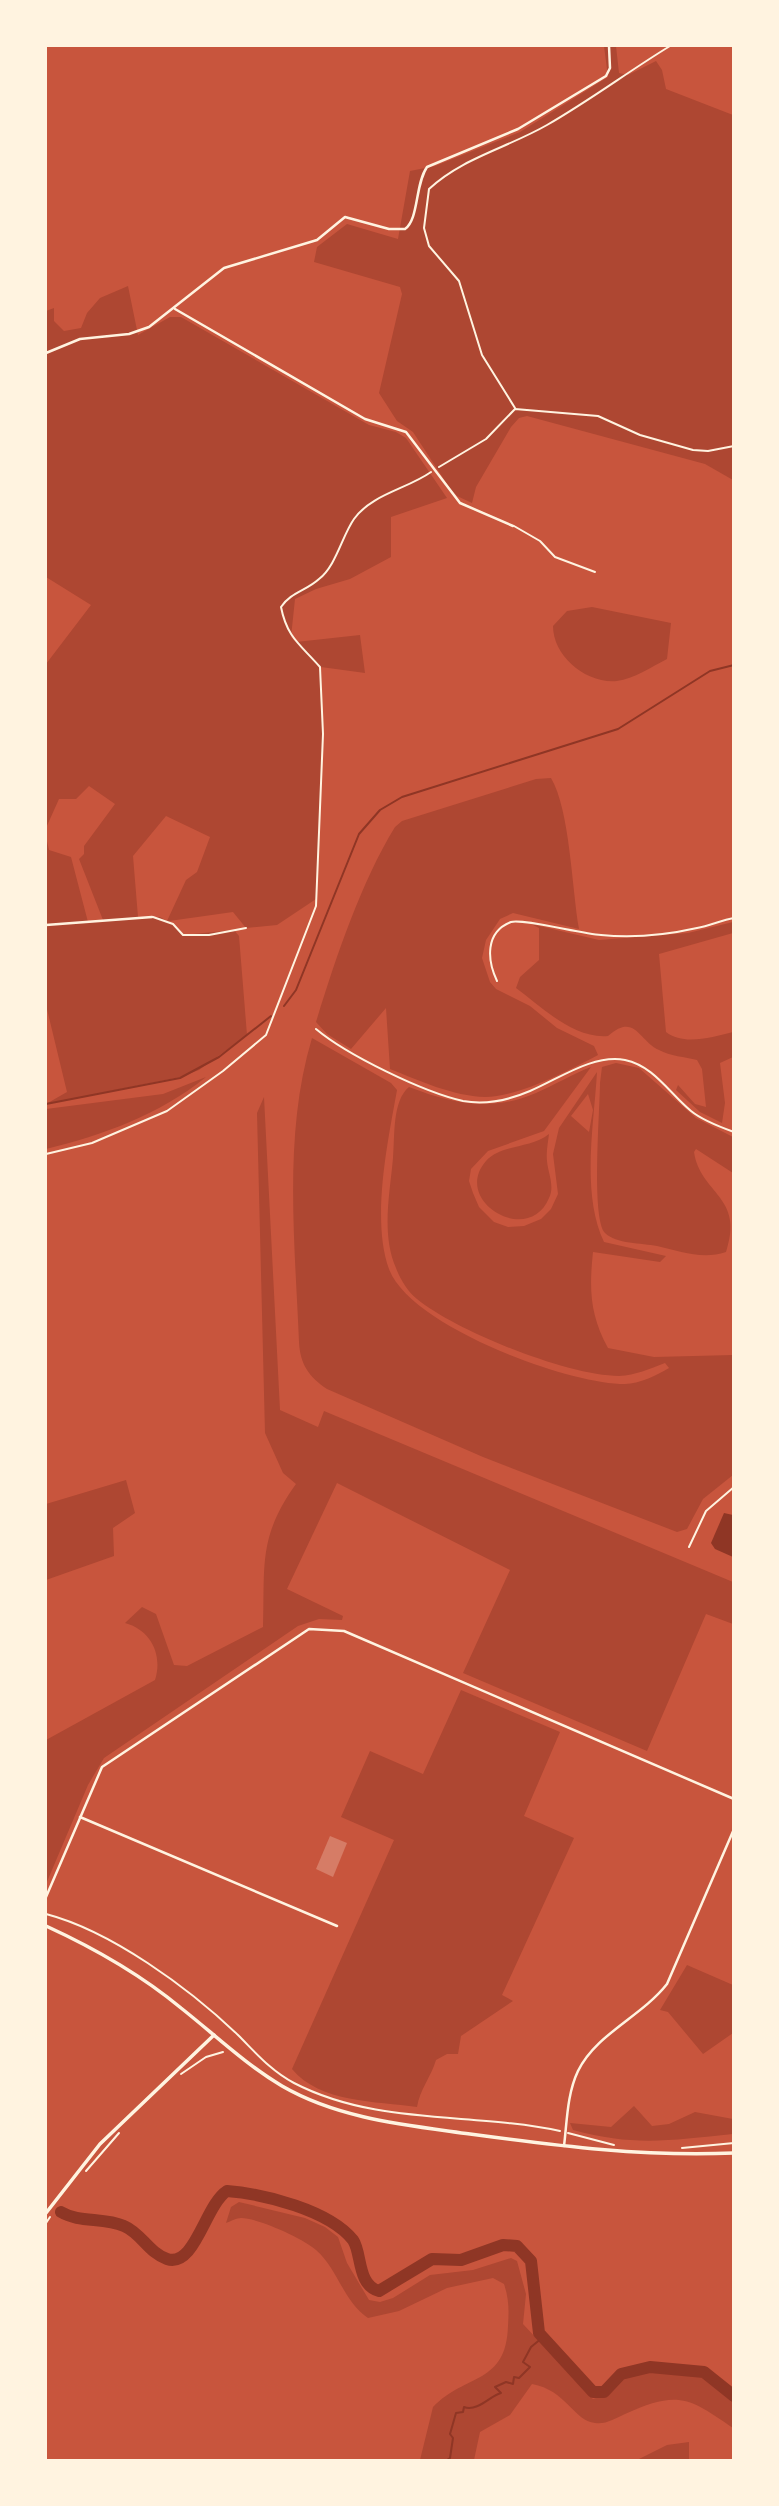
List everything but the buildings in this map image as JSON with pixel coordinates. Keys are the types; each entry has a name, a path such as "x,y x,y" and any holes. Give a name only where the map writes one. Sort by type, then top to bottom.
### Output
{"main road":[{"path":"46,1926 123,1966 284,2087 352,2115 635,2155 733,2153"},
{"path":"46,2213 100,2144 214,2035"}],"street":[{"path":"46,353 80,339 129,334 149,327 224,268 305,245 327,234 345,217 389,229 405,229 413,218 422,174 427,167 519,129 606,76 610,68 609,46"},
{"path":"175,309 365,419 406,432 460,503 513,526"},
{"path":"46,925 152,917"},
{"path":"46,1897 99,1773 112,1758 309,1629 344,1630 733,1799"},
{"path":"80,1817 337,1926"},
{"path":"564,2147 574,2082 582,2064 597,2045 639,2013 667,1984 733,1829"}],"lane":[{"path":"513,526 540,541 555,557 595,572"},
{"path":"152,917 173,924 183,935 209,935 246,928"},
{"path":"496,981 489,953 492,943 501,927 520,919 549,928 616,936 697,928 733,918"},
{"path":"316,1029 335,1045 382,1069 462,1101 476,1102 520,1095 603,1059 625,1060 648,1069 692,1112 733,1132"},
{"path":"689,1547 706,1511 733,1487"}],"path":[{"path":"515,409 482,355 459,282 429,246 424,228 429,189 466,161 484,157 548,125 670,46"},
{"path":"515,409 598,416 640,435 693,450 708,451 733,446"},
{"path":"46,1154 92,1143 167,1111 223,1071 266,1035 316,906 323,734 320,667 291,637 285,627 281,607 289,596 321,578 354,518 370,502 415,483 486,439 515,409"},
{"path":"46,1914 85,1929 161,1972 238,2036 266,2064 293,2083 321,2095 354,2107 391,2113 531,2125 618,2145"},
{"path":"180,2075 206,2057 223,2052"},
{"path":"81,2177 121,2131"},
{"path":"680,2148 733,2143"},
{"path":"46,2223 52,2213"}],"shaded area":[{"path":"604,46 616,46 619,73 628,75 656,61 662,70 666,89 733,115 733,480 705,464 527,416 519,418 511,427 476,487 472,503 457,496 449,487 413,432 397,421 379,393 402,294 400,287 314,262 317,247 347,224 398,239 410,171 435,166 520,132 608,77"},
{"path":"128,286 138,335 170,317 181,317 369,425 396,432 406,438 447,498 391,517 391,557 350,579 316,589 295,599 291,637 296,642 360,635 365,673 321,667 323,734 316,899 277,925 246,928 233,912 169,921 183,935 234,930 239,936 247,1035 199,1070 180,1077 46,1104 67,1092 46,1005 46,837 49,850 71,857 88,922 103,920 79,859 84,854 84,846 115,804 89,786 76,799 59,799 46,828 46,664 91,605 46,577 46,311 54,308 54,321 64,331 81,328 87,313 100,298","holes":["166,816 210,837 197,872 186,880 167,921 160,917 138,917 133,856"]},
{"path":"592,607 671,623 667,659 636,675 617,681 605,681 583,673 573,666 559,648 553,626 567,611"},
{"path":"551,778 566,830 579,929 513,913 500,919 486,940 482,958 490,982 496,989 530,1006 557,1028 594,1046 598,1055 527,1088 485,1097 449,1091 390,1069 386,1008 351,1049 327,1034 316,1022 332,973 360,897 395,827 402,821 536,779"},
{"path":"733,922 733,933 659,954 666,1032 681,1039 690,1039 733,1032 733,1057 720,1063 725,1103 722,1123 700,1112 676,1090 678,1085 695,1104 706,1107 702,1069 697,1060 659,1050 631,1028 617,1029 608,1036 595,1036 570,1027 516,988 520,977 539,960 539,928 531,924 599,940 688,933"},
{"path":"312,1038 391,1083 397,1090 383,1180 381,1227 389,1269 403,1290 427,1311 493,1348 567,1374 630,1384 648,1379 669,1368 665,1363 619,1376 597,1374 513,1350 458,1325 414,1296 398,1272 389,1241 388,1213 395,1120 400,1101 409,1087 441,1098 488,1104 520,1099 591,1067 544,1131 488,1151 471,1169 469,1181 479,1207 494,1222 508,1227 524,1226 541,1219 551,1209 558,1194 553,1154 559,1128 597,1072 591,1181 597,1223 604,1242 666,1256 660,1262 593,1252 592,1302 602,1336 608,1348 654,1357 733,1355 733,1475 703,1499 687,1529 677,1532 483,1457 327,1389 310,1375 300,1350 293,1189 297,1112","holes":["588,1094 593,1110 589,1132 571,1116"]},
{"path":"616,1063 639,1068 696,1118 733,1137 733,1173 696,1149 694,1152 698,1166 726,1207 730,1219 726,1252 691,1254 622,1241 605,1233 598,1207 597,1186 600,1083 602,1067"},
{"path":"206,1077 169,1102 130,1122 46,1149 46,1109 163,1094"},
{"path":"264,1097 280,1410 318,1427 324,1411 733,1582 733,1624 706,1614 647,1751 463,1673 510,1570 337,1483 287,1589 343,1616 342,1620 319,1619 298,1626 104,1758 88,1785 46,1884 46,1740 155,1680 157,1662 153,1645 142,1631 125,1623 142,1607 156,1614 174,1665 187,1666 263,1627 264,1568 269,1536 296,1484 283,1473 265,1433 257,1113"},
{"path":"549,1134 549,1198 539,1212 526,1219 497,1213 485,1203 478,1191 478,1176 486,1161 500,1152"},
{"path":"126,1480 135,1513 113,1528 114,1556 46,1580 46,1504"},
{"path":"724,1513 733,1515 733,1557 715,1549 711,1543"},
{"path":"461,1690 560,1732 524,1816 574,1838 502,1995 513,2001 461,2036 458,2054 447,2054 436,2060 417,2107 333,2094 304,2080 292,2069 394,1840 341,1817 370,1751 423,1774"},
{"path":"687,1965 733,1985 733,2033 703,2054 668,2012 660,2010"},
{"path":"634,2106 652,2126 669,2124 695,2112 733,2119 733,2134 653,2141 615,2139 573,2130 570,2123 611,2127"},
{"path":"239,2202 305,2218 325,2227 338,2237 347,2263 369,2300 380,2302 393,2298 430,2275 473,2270 511,2258 517,2261 526,2294 523,2324 593,2399 601,2396 618,2379 637,2372 662,2370 700,2375 719,2385 733,2399 733,2428 705,2409 682,2400 658,2402 607,2422 595,2423 581,2417 553,2392 532,2384 510,2415 480,2432 474,2460 420,2460 433,2407 458,2388 492,2369 500,2359 506,2345 508,2320 508,2300 504,2284 493,2278 447,2288 399,2311 368,2318 352,2303 330,2266 310,2245 258,2221 241,2218 226,2223 231,2207"},
{"path":"689,2442 689,2460 637,2460 667,2445"}],"waterway":[{"path":"284,1006 296,990 359,834 380,810 402,797 618,729 710,671 734,665"},
{"path":"46,1104 180,1078 219,1057 271,1016"},
{"path":"61,2212 76,2218 124,2226 161,2256 177,2259 192,2245 219,2198 227,2191 277,2200 312,2212 342,2229 356,2246 363,2276 372,2288 379,2291 432,2259 461,2260 503,2245 517,2246 531,2261 539,2333 593,2392 604,2392 621,2374 650,2367 704,2372 734,2396"},
{"path":"447,2460 450,2458 453,2438 450,2434 456,2413 463,2412 464,2407 474,2407 501,2393 495,2387 506,2382 513,2384 514,2377 519,2378 530,2367 523,2362 531,2347 542,2338"}]}
